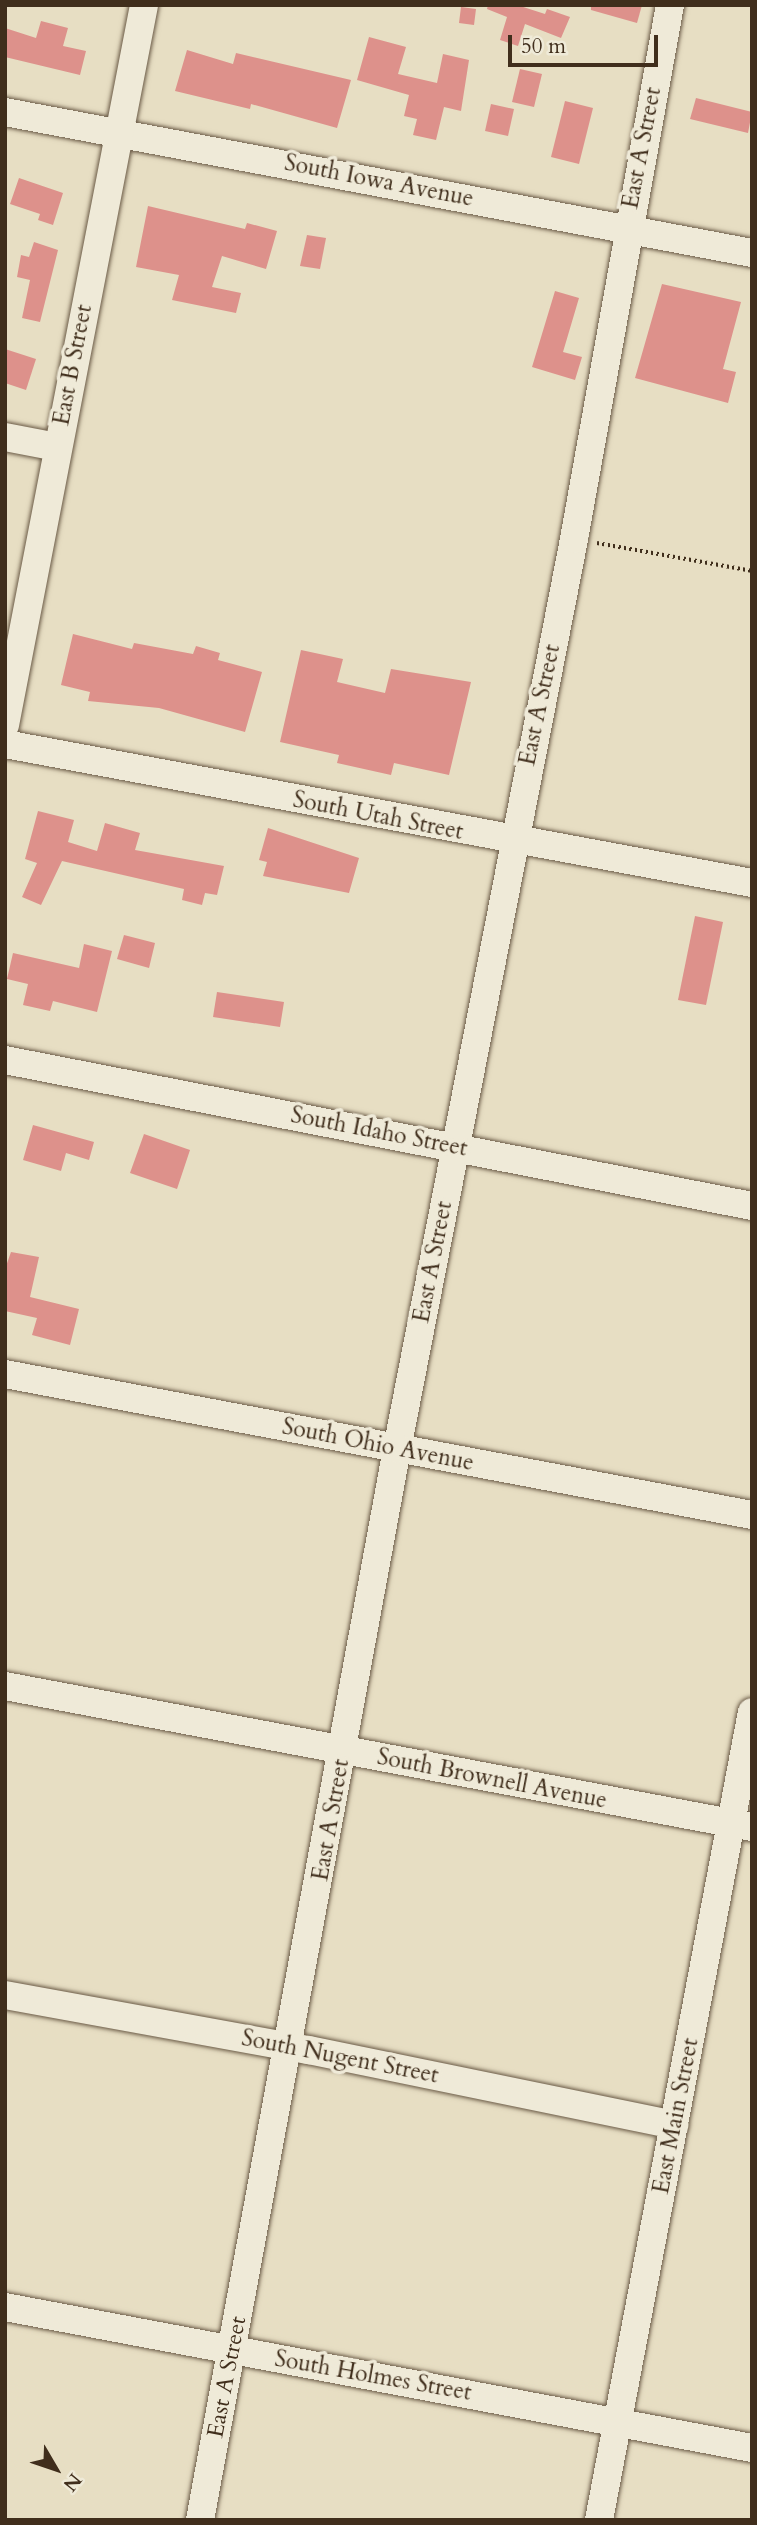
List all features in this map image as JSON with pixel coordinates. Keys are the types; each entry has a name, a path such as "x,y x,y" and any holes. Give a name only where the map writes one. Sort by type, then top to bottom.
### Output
{"street":[{"name":"East B Street","path":"5,725 144,5"},
{"name":"East A Street","path":"200,2520 344,1750 397,1448 513,841 574,539 627,228 670,5"},
{"name":"South Iowa Avenue","path":"5,112 752,253"},
{"path":"5,437 57,447"},
{"name":"South Utah Street","path":"5,744 513,841 752,883"},
{"name":"South Idaho Street","path":"5,1060 752,1206"},
{"name":"South Ohio Avenue","path":"5,1374 752,1515"},
{"name":"South Brownell Avenue","path":"5,1686 741,1826"},
{"name":"East Main Street","path":"599,2520 674,2125 741,1826 752,1712"},
{"name":"South Nugent Street","path":"5,1995 289,2046 674,2125"},
{"name":"South Holmes Street","path":"5,2306 618,2420 752,2448"}],"path":[{"path":"574,539 752,571"}],"building":[{"path":"488,5 517,5 545,14 547,9 570,17 561,38 525,24 518,46 500,40 507,17 487,9"},
{"path":"591,5 642,5 637,23 591,10"},
{"path":"461,7 476,9 474,25 459,23"},
{"path":"41,21 68,28 63,46 86,51 80,75 5,57 5,28 36,38"},
{"path":"369,37 406,47 398,74 437,83 443,54 469,60 461,111 444,107 436,140 413,135 417,119 404,116 409,95 357,80"},
{"path":"187,50 233,64 236,53 351,80 337,128 251,104 250,109 175,91"},
{"path":"520,69 542,74 534,107 512,102"},
{"path":"696,98 752,112 748,133 690,119"},
{"path":"565,101 593,108 579,164 551,157"},
{"path":"491,104 514,109 508,136 485,131"},
{"path":"19,178 63,193 53,225 38,220 40,214 10,204"},
{"path":"148,206 245,229 247,223 277,231 266,269 222,256 212,287 241,293 236,313 172,300 179,275 136,267"},
{"path":"307,235 326,238 320,269 300,266"},
{"path":"34,242 58,250 40,322 22,318 30,280 17,277 21,255 29,257"},
{"path":"662,284 741,302 723,369 736,372 728,403 635,378"},
{"path":"555,291 579,298 563,352 582,357 575,380 532,367"},
{"path":"5,349 36,359 26,390 5,383"},
{"path":"73,634 132,649 134,643 193,654 196,646 220,653 218,660 262,672 245,732 159,708 88,701 90,692 61,685"},
{"path":"301,650 343,659 337,682 385,693 391,669 471,682 449,775 394,763 391,775 337,763 339,755 280,742"},
{"path":"38,811 74,820 68,842 97,851 105,823 140,833 135,850 224,866 217,895 205,893 202,905 182,900 184,889 62,861 41,905 22,897 37,863 25,859"},
{"path":"268,828 359,858 349,893 263,876 267,862 259,860"},
{"path":"695,916 723,922 706,1005 678,1000"},
{"path":"124,935 155,943 149,968 117,959"},
{"path":"84,944 112,951 97,1012 53,1001 50,1011 23,1005 28,984 7,979 13,953 79,968"},
{"path":"217,992 284,1002 280,1027 213,1017"},
{"path":"33,1125 94,1142 89,1160 66,1153 61,1171 23,1160"},
{"path":"144,1134 190,1150 177,1189 130,1173"},
{"path":"11,1252 39,1257 30,1297 79,1309 70,1345 32,1335 37,1318 5,1311 5,1269"}]}
